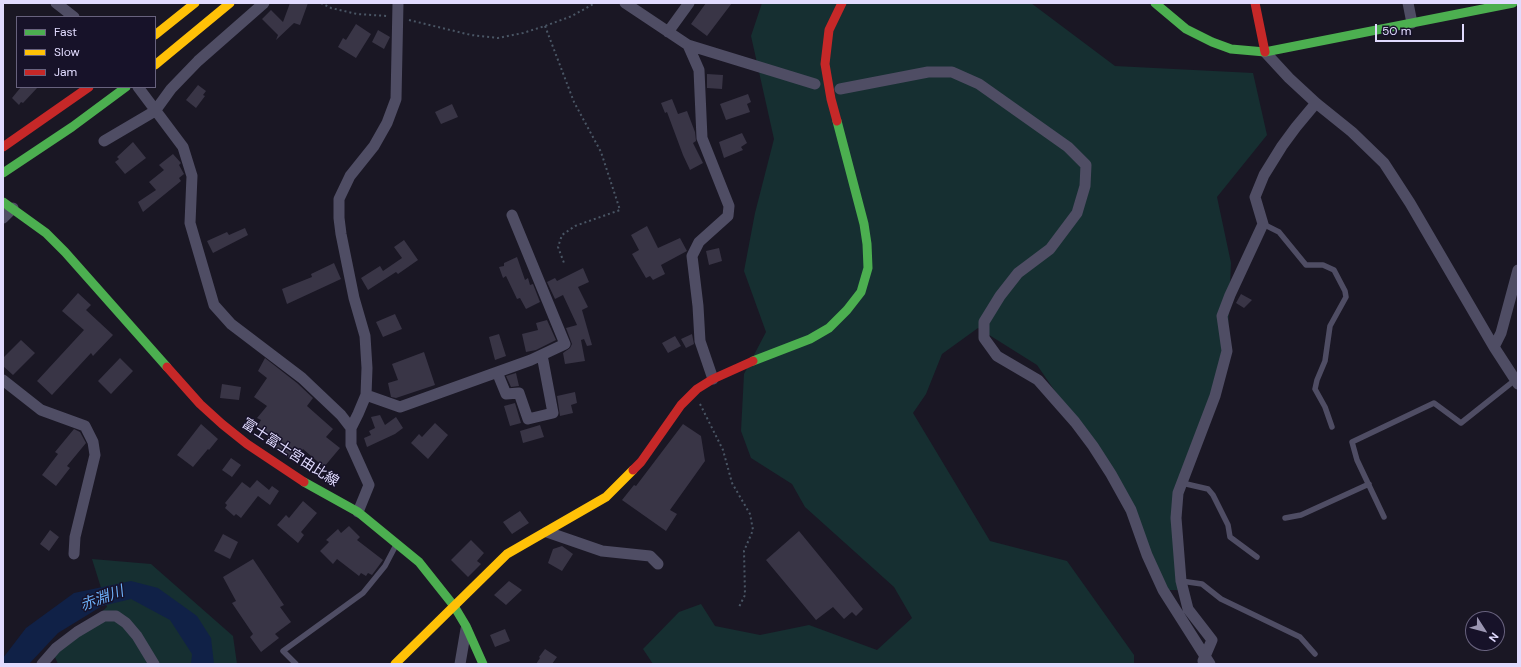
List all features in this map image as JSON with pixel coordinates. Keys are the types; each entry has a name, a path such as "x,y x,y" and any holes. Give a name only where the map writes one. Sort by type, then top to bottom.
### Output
{"main road":[{"path":"156,35 195,3"},
{"path":"156,64 230,3"},
{"path":"395,664 507,554 606,497 641,462 681,405 697,389 713,379 738,367 810,340 829,328 847,310 861,292 868,268 864,224 831,99 825,64 829,30 842,3"},
{"path":"1155,3 1186,29 1212,42 1231,49 1265,52 1513,3"},
{"path":"1255,3 1265,52"},
{"path":"3,147 88,88"},
{"path":"3,173 25,160 125,88"},
{"name":"富士富士宮由比線","path":"8,205 46,233 66,252 200,404 222,424 247,444 297,478 358,512 418,562 438,583 454,606 466,626 483,664"}],"street":[{"path":"56,3 73,16"},
{"path":"104,141 155,111 171,89 198,61 264,3"},
{"path":"358,512 369,485 351,445 351,428 366,395 367,368 365,336 354,298 341,234 339,218 340,199 350,176 374,146 387,123 396,99 398,3"},
{"path":"625,3 688,45 815,84"},
{"path":"668,32 689,3"},
{"path":"1408,3 1412,23"},
{"path":"688,45 699,70 702,138 729,206 728,216 699,242 692,256 698,306 700,341 713,379"},
{"path":"1265,52 1289,78 1316,103 1352,132 1384,163 1414,210 1494,347 1517,382"},
{"path":"840,89 928,72 952,72 979,84 1068,147 1086,166 1085,186 1077,213 1050,249 1018,273 1000,296 984,322 984,338 997,356 1038,380 1093,446 1131,510 1147,555 1163,590 1206,661"},
{"path":"139,88 182,147 192,176 190,223 214,305 232,324 302,378 341,415 351,428"},
{"path":"1206,661 1212,640 1188,609 1181,581 1176,518 1178,494 1215,396 1227,351 1222,316 1230,295 1264,224 1255,198 1264,175 1292,132 1316,103"},
{"path":"3,218 8,205"},
{"path":"366,395 400,407 542,355 566,344 512,215"},
{"path":"1494,347 1501,333 1518,270"},
{"path":"497,372 506,394 519,393 528,419 552,413 542,355"},
{"path":"3,380 41,410 85,426 94,442 95,455 75,537 74,554"},
{"path":"547,532 602,551 650,556 658,564"},
{"path":"42,664 56,648 77,632 104,616 116,616 126,623 137,636 154,664"},
{"path":"460,664 466,626"}],"lane":[{"path":"1264,224 1279,232 1306,265 1323,265 1334,270 1345,291 1346,297 1330,326 1325,361 1315,389 1325,407 1332,427"},
{"path":"1384,517 1357,460 1352,442 1434,403 1461,423 1517,382"},
{"path":"1181,483 1208,489 1213,495 1228,525 1230,536 1257,558"},
{"path":"1285,518 1301,515 1369,484"},
{"path":"296,664 283,651 363,593 385,566 397,543"},
{"path":"1181,581 1202,584 1221,599 1300,638 1315,654"}],"path":[{"path":"321,3 331,8 357,14 397,17 471,35 498,38 523,33 545,26 572,16 596,3"},
{"path":"545,26 574,102 601,152 620,210 575,226 562,235 558,247 564,263"},
{"path":"697,389 700,404 723,450 732,483 750,514 753,530 744,550 745,595 739,607"}],"green space":[{"path":"762,3 1031,3 1115,66 1253,73 1267,135 1217,197 1231,263 1227,351 1176,518 1180,590 1163,590 1099,455 1037,365 978,328 942,354 926,394 913,413 990,541 1067,561 1134,655 1134,664 653,664 643,649 679,612 701,604 715,626 760,635 809,625 877,650 912,618 894,587 805,507 792,484 751,458 741,431 744,374 766,332 744,271 755,213 774,139 751,36"},
{"path":"92,559 151,564 233,636 237,664 58,664 54,655 107,607"}],"water":[{"name":"赤淵川","path":"131,581 158,588 197,616 211,638 214,664 191,664 192,654 170,620 131,599 102,606 58,633 29,664 3,664 3,658 26,628 74,593"}],"building":[{"path":"290,3 308,3 300,25 294,23 276,40 278,35 262,19 271,10 283,22"},
{"path":"706,3 732,3 707,36 691,24"},
{"path":"356,24 371,34 356,58 338,47 343,38 346,40"},
{"path":"378,30 390,37 384,49 372,42"},
{"path":"707,74 723,75 722,89 707,88"},
{"path":"198,85 206,91 203,95 205,96 196,108 186,100"},
{"path":"20,88 37,88 23,103 21,102 19,105 12,98"},
{"path":"748,94 751,102 747,104 750,112 726,120 720,104"},
{"path":"672,99 678,114 687,111 695,132 696,141 693,143 703,163 690,170 667,112 665,113 661,103"},
{"path":"452,104 458,117 441,124 435,112"},
{"path":"742,133 747,143 741,147 743,150 724,158 719,142"},
{"path":"133,142 146,158 125,174 115,162 119,159 117,157"},
{"path":"173,154 181,163 179,165 184,174 179,178 181,181 143,212 138,202 156,190 149,182 164,170 159,165"},
{"path":"647,226 658,248 680,238 687,251 661,265 665,274 653,280 650,276 646,278 632,254 639,250 631,235"},
{"path":"245,228 248,235 213,253 207,241 227,232 229,235"},
{"path":"404,240 418,260 398,274 396,272 368,290 361,278 380,266 383,271 402,258 394,247"},
{"path":"719,248 722,261 709,265 706,251"},
{"path":"517,257 525,280 528,278 530,285 533,284 540,302 526,309 520,298 517,299 506,276 503,278 499,267 504,266 504,263"},
{"path":"334,263 341,279 287,304 282,289 312,277 311,274"},
{"path":"583,268 589,282 578,287 588,307 582,310 592,345 587,346 584,339 581,340 585,361 565,364 563,353 570,348 572,344 566,328 577,325 563,295 555,299 547,282 555,278 557,281"},
{"path":"78,293 91,305 86,310 113,335 93,356 91,353 52,395 37,381 84,330 62,311"},
{"path":"1241,294 1252,300 1244,308 1236,303"},
{"path":"395,314 402,329 383,337 376,322"},
{"path":"547,320 556,340 536,350 526,352 522,334 538,330 536,323"},
{"path":"499,334 506,356 495,360 489,337"},
{"path":"692,334 694,344 686,348 681,339"},
{"path":"675,336 681,346 668,353 662,343"},
{"path":"21,340 35,353 13,375 3,366 3,358"},
{"path":"424,352 435,385 396,398 391,397 388,383 398,380 392,364"},
{"path":"120,358 133,371 111,394 98,381"},
{"path":"265,358 297,383 313,398 307,406 333,429 326,437 340,448 324,467 303,449 294,462 266,441 268,436 257,427 261,420 257,418 267,406 254,397 267,378 258,371"},
{"path":"516,373 519,386 511,387 506,376"},
{"path":"222,384 241,387 239,400 220,398"},
{"path":"575,392 577,403 571,405 573,413 560,416 557,396"},
{"path":"515,403 521,423 510,426 504,406"},
{"path":"380,415 385,425 396,417 403,428 395,434 367,447 364,438 371,435 369,431 375,428 371,417"},
{"path":"435,423 448,435 428,459 411,443 419,434 422,437"},
{"path":"201,424 218,439 193,467 177,455"},
{"path":"683,424 701,436 705,461 670,510 677,514 666,531 622,500 634,485 636,486"},
{"path":"540,425 544,437 523,443 520,431"},
{"path":"74,429 80,432 86,443 67,466 70,468 56,486 42,475 58,454 55,452"},
{"path":"231,458 241,465 232,477 222,470"},
{"path":"257,480 269,490 272,486 279,491 270,505 258,496 241,518 236,514 234,516 225,508 227,505 225,503 242,482 250,488"},
{"path":"303,501 317,513 301,532 304,535 298,543 277,525 286,515 289,518"},
{"path":"520,511 529,523 512,534 503,522"},
{"path":"349,526 360,537 357,540 383,560 372,575 368,573 366,576 361,573 359,576 337,559 333,564 320,551 329,542 326,540 338,529 341,533"},
{"path":"50,530 59,537 49,551 40,544"},
{"path":"799,531 863,609 856,616 852,612 844,619 833,607 816,620 766,560"},
{"path":"223,534 238,542 230,559 214,551"},
{"path":"471,540 484,553 477,561 481,564 468,577 451,560"},
{"path":"562,546 573,554 562,571 548,563 553,549"},
{"path":"253,559 284,605 280,607 291,622 275,634 279,638 261,652 250,637 253,634 232,603 236,601 223,577"},
{"path":"509,581 522,590 506,605 494,595"},
{"path":"505,629 510,641 495,647 490,635"},
{"path":"545,649 557,657 552,664 536,664 540,658 539,657"}],"traffic: fast":[{"path":"1155,3 1186,29 1212,42 1231,49 1265,52 1513,3"},
{"path":"3,173 72,127 125,88"},
{"path":"753,361 810,339 829,328 847,310 861,292 868,268 867,244 864,224 837,121"},
{"path":"3,202 46,233 65,252 167,367"},
{"path":"304,482 358,512 419,562 454,606 466,626 483,664"}],"traffic: slow":[{"path":"156,34 195,3"},
{"path":"156,64 230,3"},
{"path":"395,664 507,554 606,497 633,470"}],"traffic: jam":[{"path":"837,121 831,99 825,64 829,30 842,3"},
{"path":"1255,3 1265,52"},
{"path":"3,147 88,88"},
{"path":"633,470 641,462 681,405 697,389 713,379 753,361"},
{"path":"167,367 200,404 222,424 247,444 304,482"}]}
